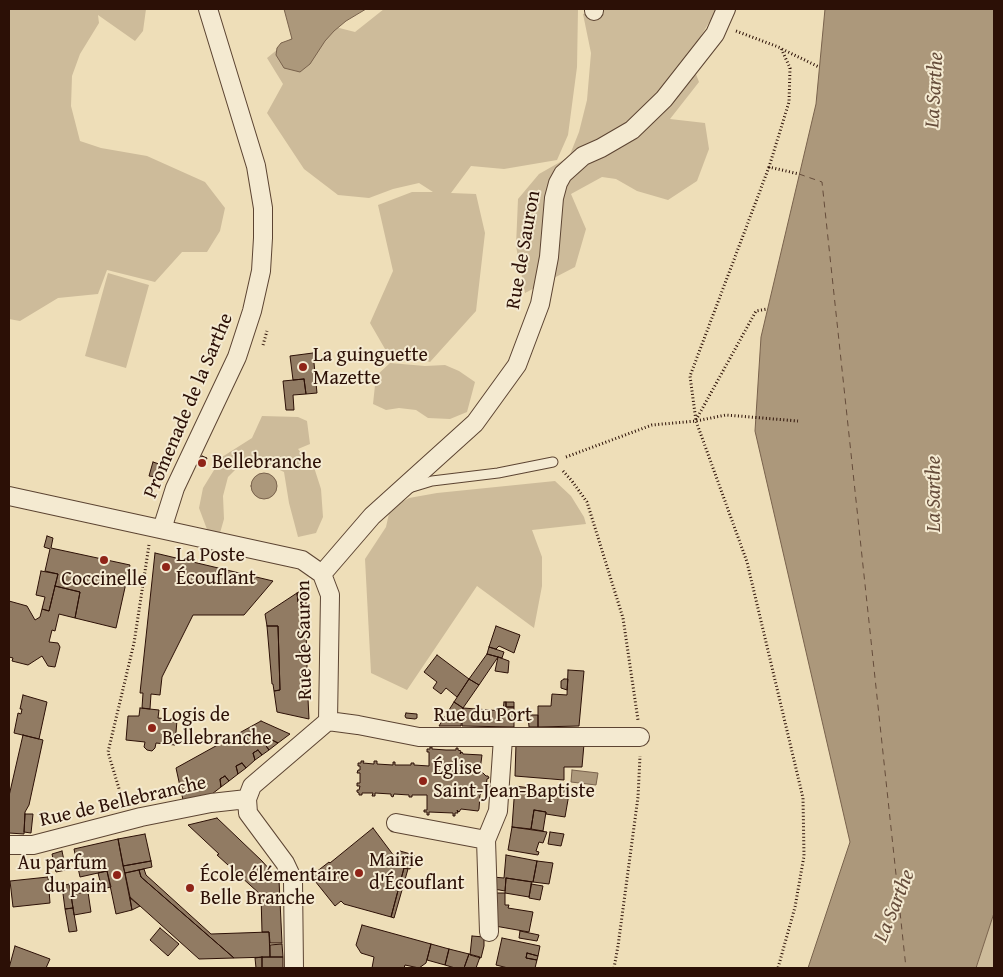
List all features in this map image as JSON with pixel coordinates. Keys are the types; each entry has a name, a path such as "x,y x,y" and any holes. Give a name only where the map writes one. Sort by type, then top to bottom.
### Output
{"street":[{"name":"Promenade de la Sarthe","path":"157,528 237,357 252,311 261,270 264,238 263,208 256,166 208,9"},
{"name":"Rue de Sauron","path":"328,721 330,596 322,574 372,516 475,423 517,365 540,304 549,257 554,198 558,183 563,174 583,156 632,130 664,100 715,34 722,17"},
{"path":"9,496 302,560 322,574"},
{"path":"294,968 292,880 285,862 248,813 248,799 252,786 328,721"},
{"name":"Rue du Port","path":"328,721 420,737 640,737"},
{"path":"489,932 486,840 498,811 503,738"},
{"name":"Rue de Bellebranche","path":"9,844 33,846 128,820 211,803 248,799"},
{"path":"396,822 486,840"}],"lane":[{"path":"398,492 432,481 498,473 553,462"}],"path":[{"path":"722,17 819,67"},
{"path":"778,968 795,907 804,856 803,798 747,562 696,421 690,376 768,167 789,102 790,68 781,48"},
{"path":"768,167 799,174"},
{"path":"696,421 756,311 767,309"},
{"path":"614,968 638,797 640,737 622,618 587,502 572,481 553,462 652,425 696,421 726,415 798,421"},
{"path":"128,820 108,752 134,643 157,528"}],"shaded area":[{"path":"9,9 146,9 143,31 135,41 98,15 99,23 80,54 72,76 71,106 80,141 101,148 147,156 205,182 225,208 220,231 207,252 182,252 155,282 107,270 98,294 58,298 20,321 9,319"},
{"path":"384,9 578,9 577,67 568,135 557,160 504,169 471,166 451,193 476,194 485,233 476,311 430,362 385,349 370,323 393,271 378,205 412,192 433,192 419,183 393,189 369,198 338,195 304,169 267,113 283,84 267,58 312,21 355,32"},
{"path":"598,9 717,9 689,56 699,82 670,119 705,123 709,149 697,181 668,200 637,191 616,179 602,177 571,194 586,229 575,267 525,293 516,246 518,199 539,174 569,157 579,132 587,100 591,53 583,14"},
{"path":"108,273 149,285 126,368 85,356"},
{"path":"390,363 425,366 445,365 459,371 475,382 467,412 450,419 428,418 416,410 399,408 386,410 373,404 376,376"},
{"path":"262,416 298,417 307,421 310,444 298,449 312,461 321,489 323,517 316,533 298,537 289,503 284,472 261,461 238,467 228,477 223,496 224,519 220,533 208,532 199,508 203,488 222,457 252,438"},
{"path":"555,481 571,496 584,517 586,524 532,530 542,557 542,586 534,628 477,586 407,690 371,673 365,559 386,527 390,509 409,498 437,493"},
{"path":"994,913 994,968 976,968"}],"water":[{"path":"284,9 366,9 334,31 310,64 300,72 284,68 276,55 277,48 281,43 292,39"},
{"name":"La Sarthe","path":"825,9 994,9 994,913 976,968 808,968 850,842 755,431 761,337 816,104"},
{"path":"264,473 273,477 277,486 273,495 264,499 255,495 251,486 255,477"},
{"path":"572,770 598,773 596,785 571,782"}],"building":[{"name":"La guinguette Mazette","path":"313,353 317,393 306,394 304,379 293,380 290,356"},
{"path":"304,379 306,394 293,395 294,410 286,410 283,381"},
{"path":"202,456 207,458 203,468 198,466"},
{"path":"153,462 159,464 156,477 149,476"},
{"path":"47,536 53,538 51,548 130,565 116,628 75,618 80,592 55,586 58,574 45,571 50,549 44,547"},
{"path":"155,553 273,581 244,615 193,615 162,677 160,695 151,694 150,709 142,708 143,693 140,693"},
{"path":"41,571 58,574 49,611 42,609 45,597 36,595"},
{"path":"55,586 80,592 75,618 59,614 55,631 52,630 49,642 58,643 60,647 55,667 48,666 42,656 28,665 12,661 13,658 9,657 9,601 27,606 35,620 40,617 42,609 49,611"},
{"path":"305,588 306,601 298,602 297,593"},
{"path":"297,593 298,602 306,601 306,620 300,621 300,636 306,636 307,650 300,650 301,658 307,658 307,670 301,671 301,678 307,678 308,691 301,691 302,699 308,699 309,719 277,712 274,691 280,690 278,626 267,626 265,614"},
{"path":"306,620 306,636 300,636 300,621"},
{"path":"267,626 278,626 280,690 274,691 272,684"},
{"path":"496,626 520,635 514,653 499,646 496,649 489,647"},
{"path":"489,647 504,652 502,658 487,654"},
{"path":"300,650 307,650 307,658 301,658"},
{"path":"487,654 498,657 479,685 469,679"},
{"path":"437,655 469,679 457,697 446,688 441,694 433,688 437,682 424,672"},
{"path":"498,657 509,661 508,673 495,671"},
{"path":"307,670 307,678 301,678 301,671"},
{"path":"568,670 584,671 579,726 538,727 538,706 551,706 552,694 567,695"},
{"path":"469,679 479,685 463,708 454,702"},
{"path":"568,679 567,690 561,688 561,681"},
{"path":"301,691 308,691 308,699 302,699"},
{"path":"23,695 47,702 39,739 14,733 18,713 21,714 22,709 20,709"},
{"path":"454,702 463,708 461,726 439,726"},
{"path":"504,702 506,702 506,707 514,707 514,727 462,726 463,708 503,711"},
{"path":"506,702 514,702 514,707 506,707"},
{"name":"Logis de Bellebranche","path":"140,708 159,710 158,718 177,720 175,745 156,743 152,751 144,747 145,742 126,740 128,716 139,716"},
{"path":"406,713 417,714 417,718 406,718"},
{"path":"528,715 538,715 538,727 529,727"},
{"path":"261,721 290,734 278,743 266,737 264,743 269,750 262,755 258,750 253,753 255,760 246,768 242,763 236,766 238,774 229,781 225,776 220,779 221,787 212,794 183,800 176,768"},
{"path":"23,735 43,740 29,805 25,812 24,834 9,833 9,796"},
{"path":"266,737 278,743 269,750 264,743"},
{"path":"516,744 584,744 582,767 564,767 564,780 515,776"},
{"name":"Église Saint-Jean-Baptiste","path":"430,747 432,749 446,750 456,750 458,748 461,751 460,754 462,752 463,754 482,755 480,770 489,778 487,779 486,787 489,788 488,790 485,789 480,795 478,811 461,809 459,812 457,810 458,813 455,813 455,816 453,816 453,813 429,812 429,815 427,815 427,812 424,812 424,810 427,810 427,795 412,795 412,797 409,797 409,795 394,794 393,797 391,794 375,793 375,796 372,796 373,793 362,793 362,795 359,795 357,792 360,786 357,786 357,783 360,783 360,773 357,773 360,770 358,763 361,763 361,761 374,764 374,761 377,761 377,764 393,765 393,762 395,762 395,765 411,765 411,763 414,763 414,765 429,766 429,752 427,752 427,749 430,749"},
{"path":"258,750 262,755 255,760 253,753"},
{"path":"242,763 246,768 238,774 236,766"},
{"path":"225,776 229,781 221,787 220,779"},
{"path":"515,786 553,791 554,788 566,790 566,794 569,794 565,817 534,810 531,829 512,827"},
{"path":"534,810 546,812 543,831 531,829"},
{"path":"25,814 33,814 31,833 24,832"},
{"path":"217,818 279,880 282,943 270,943 269,932 262,932 261,895 217,855 219,854 188,825"},
{"path":"512,827 547,832 543,843 539,842 536,851 539,852 538,855 508,850"},
{"name":"Mairie d'Écouflant","path":"373,828 394,856 400,851 414,855 410,869 404,868 391,917 344,904 341,901 335,906 311,876"},
{"path":"550,832 564,834 561,846 548,844"},
{"path":"145,834 151,861 123,866 118,839"},
{"name":"Au parfum du pain","path":"118,839 132,910 116,914 107,871 80,877 74,849"},
{"path":"62,851 66,870 56,872 52,854"},
{"path":"506,855 537,861 533,882 506,878 505,891 494,889 493,877 504,878"},
{"path":"151,861 152,867 125,873 123,866"},
{"path":"537,861 553,863 549,884 533,882"},
{"path":"404,868 408,869 394,918 391,917"},
{"path":"144,869 146,875 211,934 269,932 270,957 234,958 141,877 139,870"},
{"path":"139,870 141,877 234,958 199,959 130,897 125,873"},
{"path":"107,871 111,887 102,889 98,873"},
{"path":"48,877 50,903 13,907 10,881"},
{"path":"506,878 532,882 529,897 505,893"},
{"path":"69,884 73,908 65,909 62,886"},
{"path":"531,884 543,886 540,900 529,898"},
{"path":"88,892 91,912 74,915 71,894"},
{"path":"494,893 505,893 505,905 509,905 508,908 533,912 529,932 495,926"},
{"path":"130,898 140,906 132,910"},
{"path":"73,908 77,931 69,932 65,909"},
{"path":"362,925 431,944 426,963 419,968 405,965 404,968 372,968 374,957 361,953 356,945"},
{"path":"160,928 179,944 168,956 150,940"},
{"path":"520,931 539,935 537,941 519,938"},
{"path":"472,936 484,937 481,958 470,955"},
{"path":"502,938 540,946 538,956 527,953 526,958 537,960 535,968 508,968 496,965"},
{"path":"282,944 283,957 270,957 270,945"},
{"path":"431,944 449,949 445,965 427,960"},
{"path":"15,946 50,959 46,968 9,968"},
{"path":"449,949 469,954 464,968 445,965"},
{"path":"527,953 538,956 537,960 526,958"},
{"path":"469,954 480,957 476,968 464,968"},
{"path":"262,957 283,957 283,968 262,968"},
{"path":"262,957 262,968 256,968 255,958"}],"ferry route":[{"path":"799,174 822,182 906,968"}],"place":[{"name":"La guinguette Mazette","path":"303,367"},
{"name":"Bellebranche","path":"202,463"},
{"name":"Coccinelle","path":"104,560"},
{"name":"La Poste Écouflant","path":"166,567"},
{"name":"Logis de Bellebranche","path":"152,728"},
{"name":"Église Saint-Jean-Baptiste","path":"423,781"},
{"name":"Mairie d'Écouflant","path":"359,873"},
{"name":"Au parfum du pain","path":"117,875"},
{"name":"École élémentaire Belle Branche","path":"190,888"}]}
